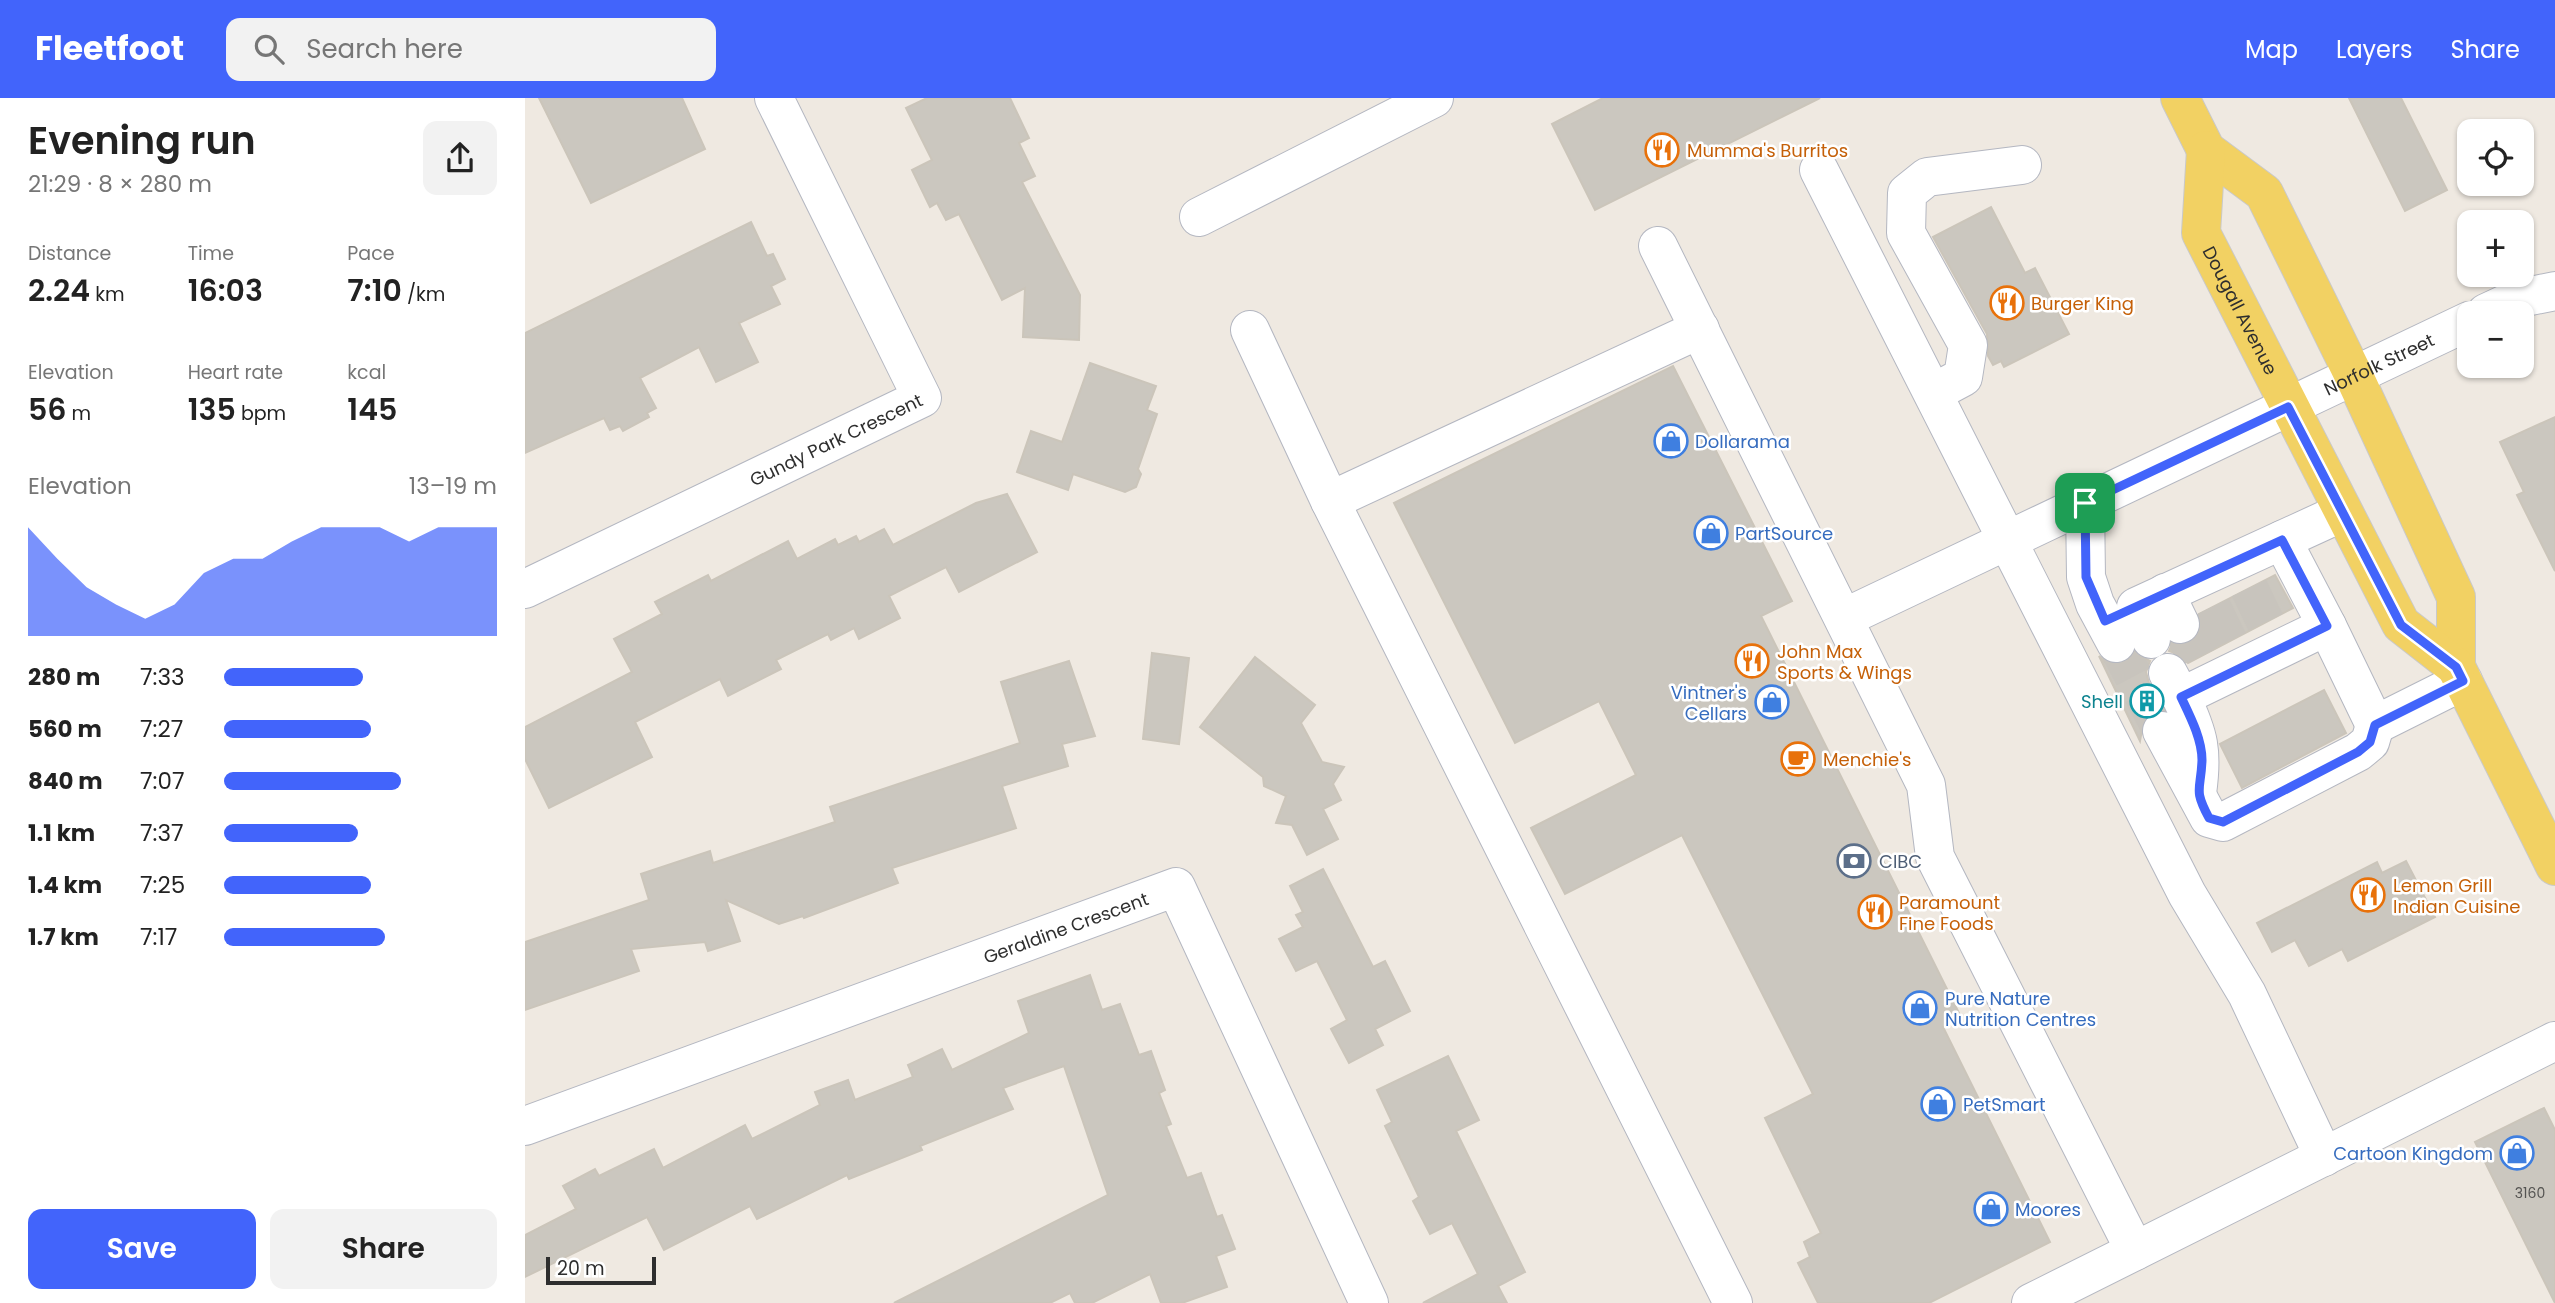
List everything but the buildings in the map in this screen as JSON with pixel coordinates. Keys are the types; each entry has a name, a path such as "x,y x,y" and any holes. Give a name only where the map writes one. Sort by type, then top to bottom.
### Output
{"main road":[{"name":"Dougall Avenue","path":"2181,98 2206,150 2264,193 2354,376 2456,597 2460,674 2555,866"},
{"name":"Dougall Avenue","path":"2206,150 2201,233 2401,625 2460,674"}],"street":[{"name":"Gundy Park Crescent","path":"525,589 922,398 774,98"},
{"path":"1199,217 1434,98"},
{"path":"1933,393 1963,377 1968,345 1906,233 1907,193 1927,177 2022,165"},
{"path":"1819,170 2187,894 2247,994 2324,1157"},
{"path":"1658,246 1926,785 1935,857 2134,1251"},
{"path":"2512,301 2555,291"},
{"name":"Norfolk Street","path":"1844,618 2457,327"},
{"path":"1330,501 1700,329"},
{"path":"1250,330 1330,501 1733,1303"},
{"path":"2085,503 2086,577 2158,614 2243,575 2282,540 2343,512"},
{"path":"2162,731 2209,818 2223,822 2358,752 2370,742 2375,725 2282,540"},
{"path":"2197,795 2202,758 2196,732 2204,670 2272,636 2327,626"},
{"path":"2375,725 2460,674"},
{"name":"Geraldine Crescent","path":"525,1126 1176,887 1369,1303"},
{"path":"2031,1303 2555,1041"}],"tunnel":[{"path":"2249,588 2266,623"},
{"path":"2212,607 2229,642"},
{"path":"2180,624 2197,659"},
{"path":"2116,643 2162,731"}],"place":[{"name":"Mumma's Burritos","path":"1662,150"},
{"name":"Burger King","path":"2007,303"},
{"name":"Dollarama","path":"1671,441"},
{"name":"PartSource","path":"1711,533"},
{"name":"John Max Sports & Wings","path":"1752,661"},
{"name":"Shell","path":"2147,701"},
{"name":"Vintner's Cellars","path":"1772,702"},
{"name":"Menchie's","path":"1798,759"},
{"name":"CIBC","path":"1854,861"},
{"name":"Lemon Grill Indian Cuisine","path":"2368,895"},
{"name":"Paramount Fine Foods","path":"1875,912"},
{"name":"Pure Nature Nutrition Centres","path":"1920,1008"},
{"name":"PetSmart","path":"1938,1104"},
{"name":"Cartoon Kingdom","path":"2517,1153"},
{"name":"Moores","path":"1991,1209"}],"route":[{"path":"2288,407 2401,625 2456,667 2463,681 2375,725 2370,742 2358,752 2223,822 2209,818 2197,795 2202,758 2196,732 2181,697 2327,626 2282,540 2105,621 2095,604 2086,577 2085,503 2288,407"}]}
